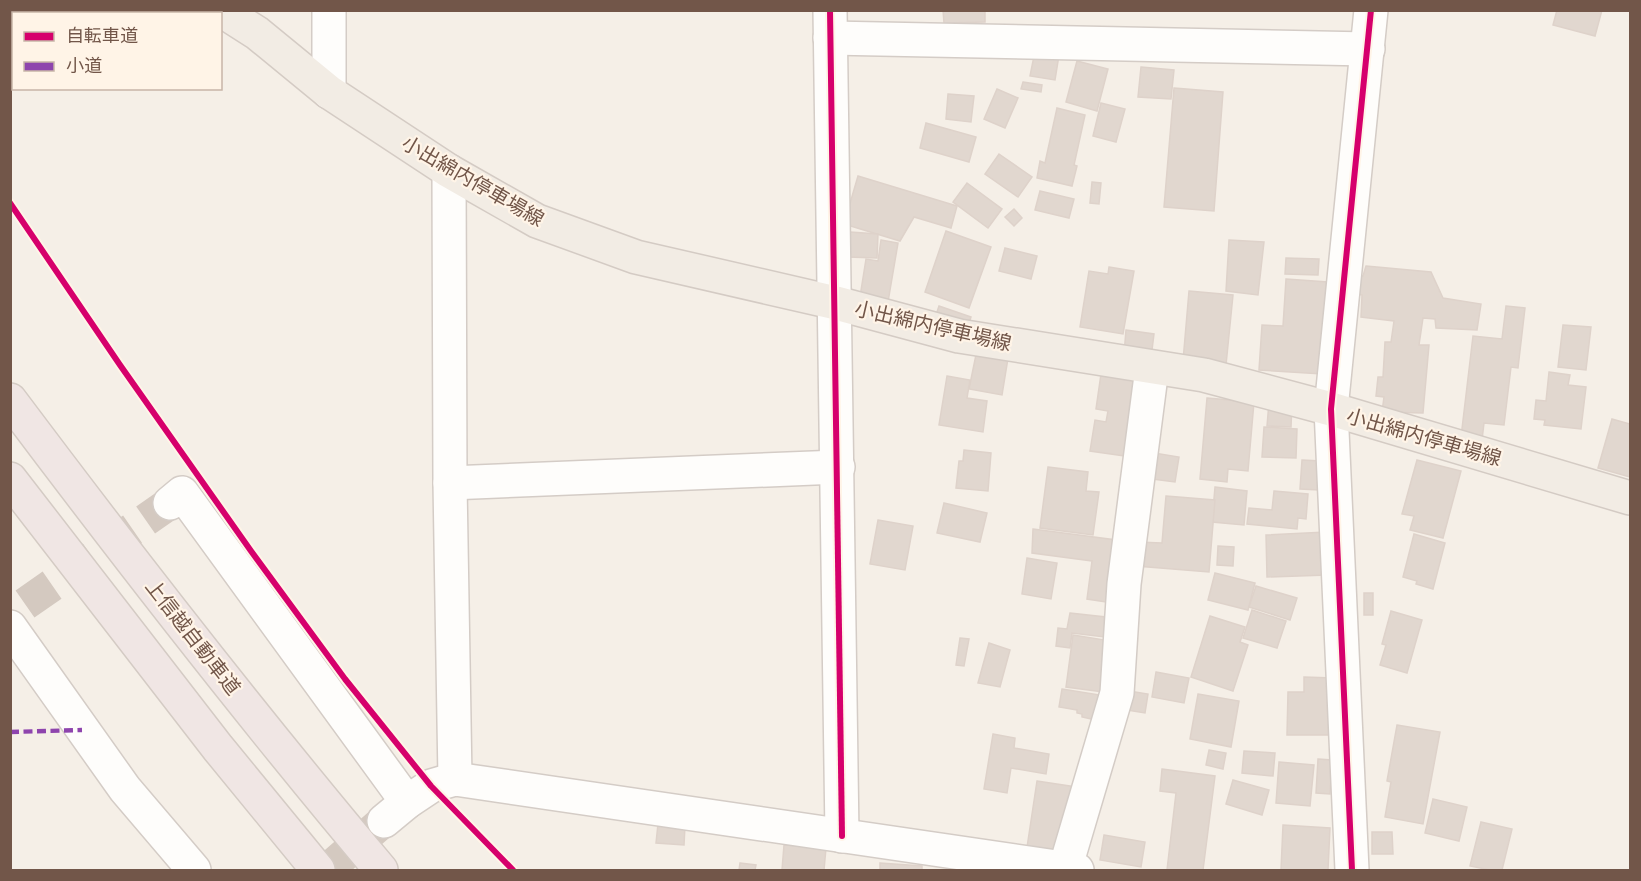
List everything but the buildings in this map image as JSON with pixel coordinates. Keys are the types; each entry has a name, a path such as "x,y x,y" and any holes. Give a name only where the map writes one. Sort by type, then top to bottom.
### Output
{"highway":[{"name":"上信越自動車道","path":"10,400 114,536 381,870"},
{"path":"10,479 218,748 318,870"}],"main road":[{"name":"小出綿内停車場線","path":"221,10 257,33 329,92 449,171 537,221 636,257 836,303 959,336 1204,375 1331,409 1630,498"}],"street":[{"path":"329,10 329,92"},
{"path":"1352,870 1331,409 1371,10"},
{"path":"842,836 836,303 830,24 1368,49"},
{"path":"449,171 450,483 455,779"},
{"path":"170,503 182,492 396,811 431,786 455,779 842,836 927,859 1071,870 1117,693 1124,584 1152,368"},
{"path":"450,483 838,467"},
{"path":"16,616 125,789 194,870"}],"tunnel":[{"path":"25,604 170,503"},
{"path":"327,870 380,824"}],"marked path":[{"path":"10,732 82,730"}],"cycle path":[{"path":"830,10 842,836"},
{"path":"1352,870 1331,409 1371,10"},
{"path":"10,203 120,365 251,551 345,679 431,786 513,870"}]}
